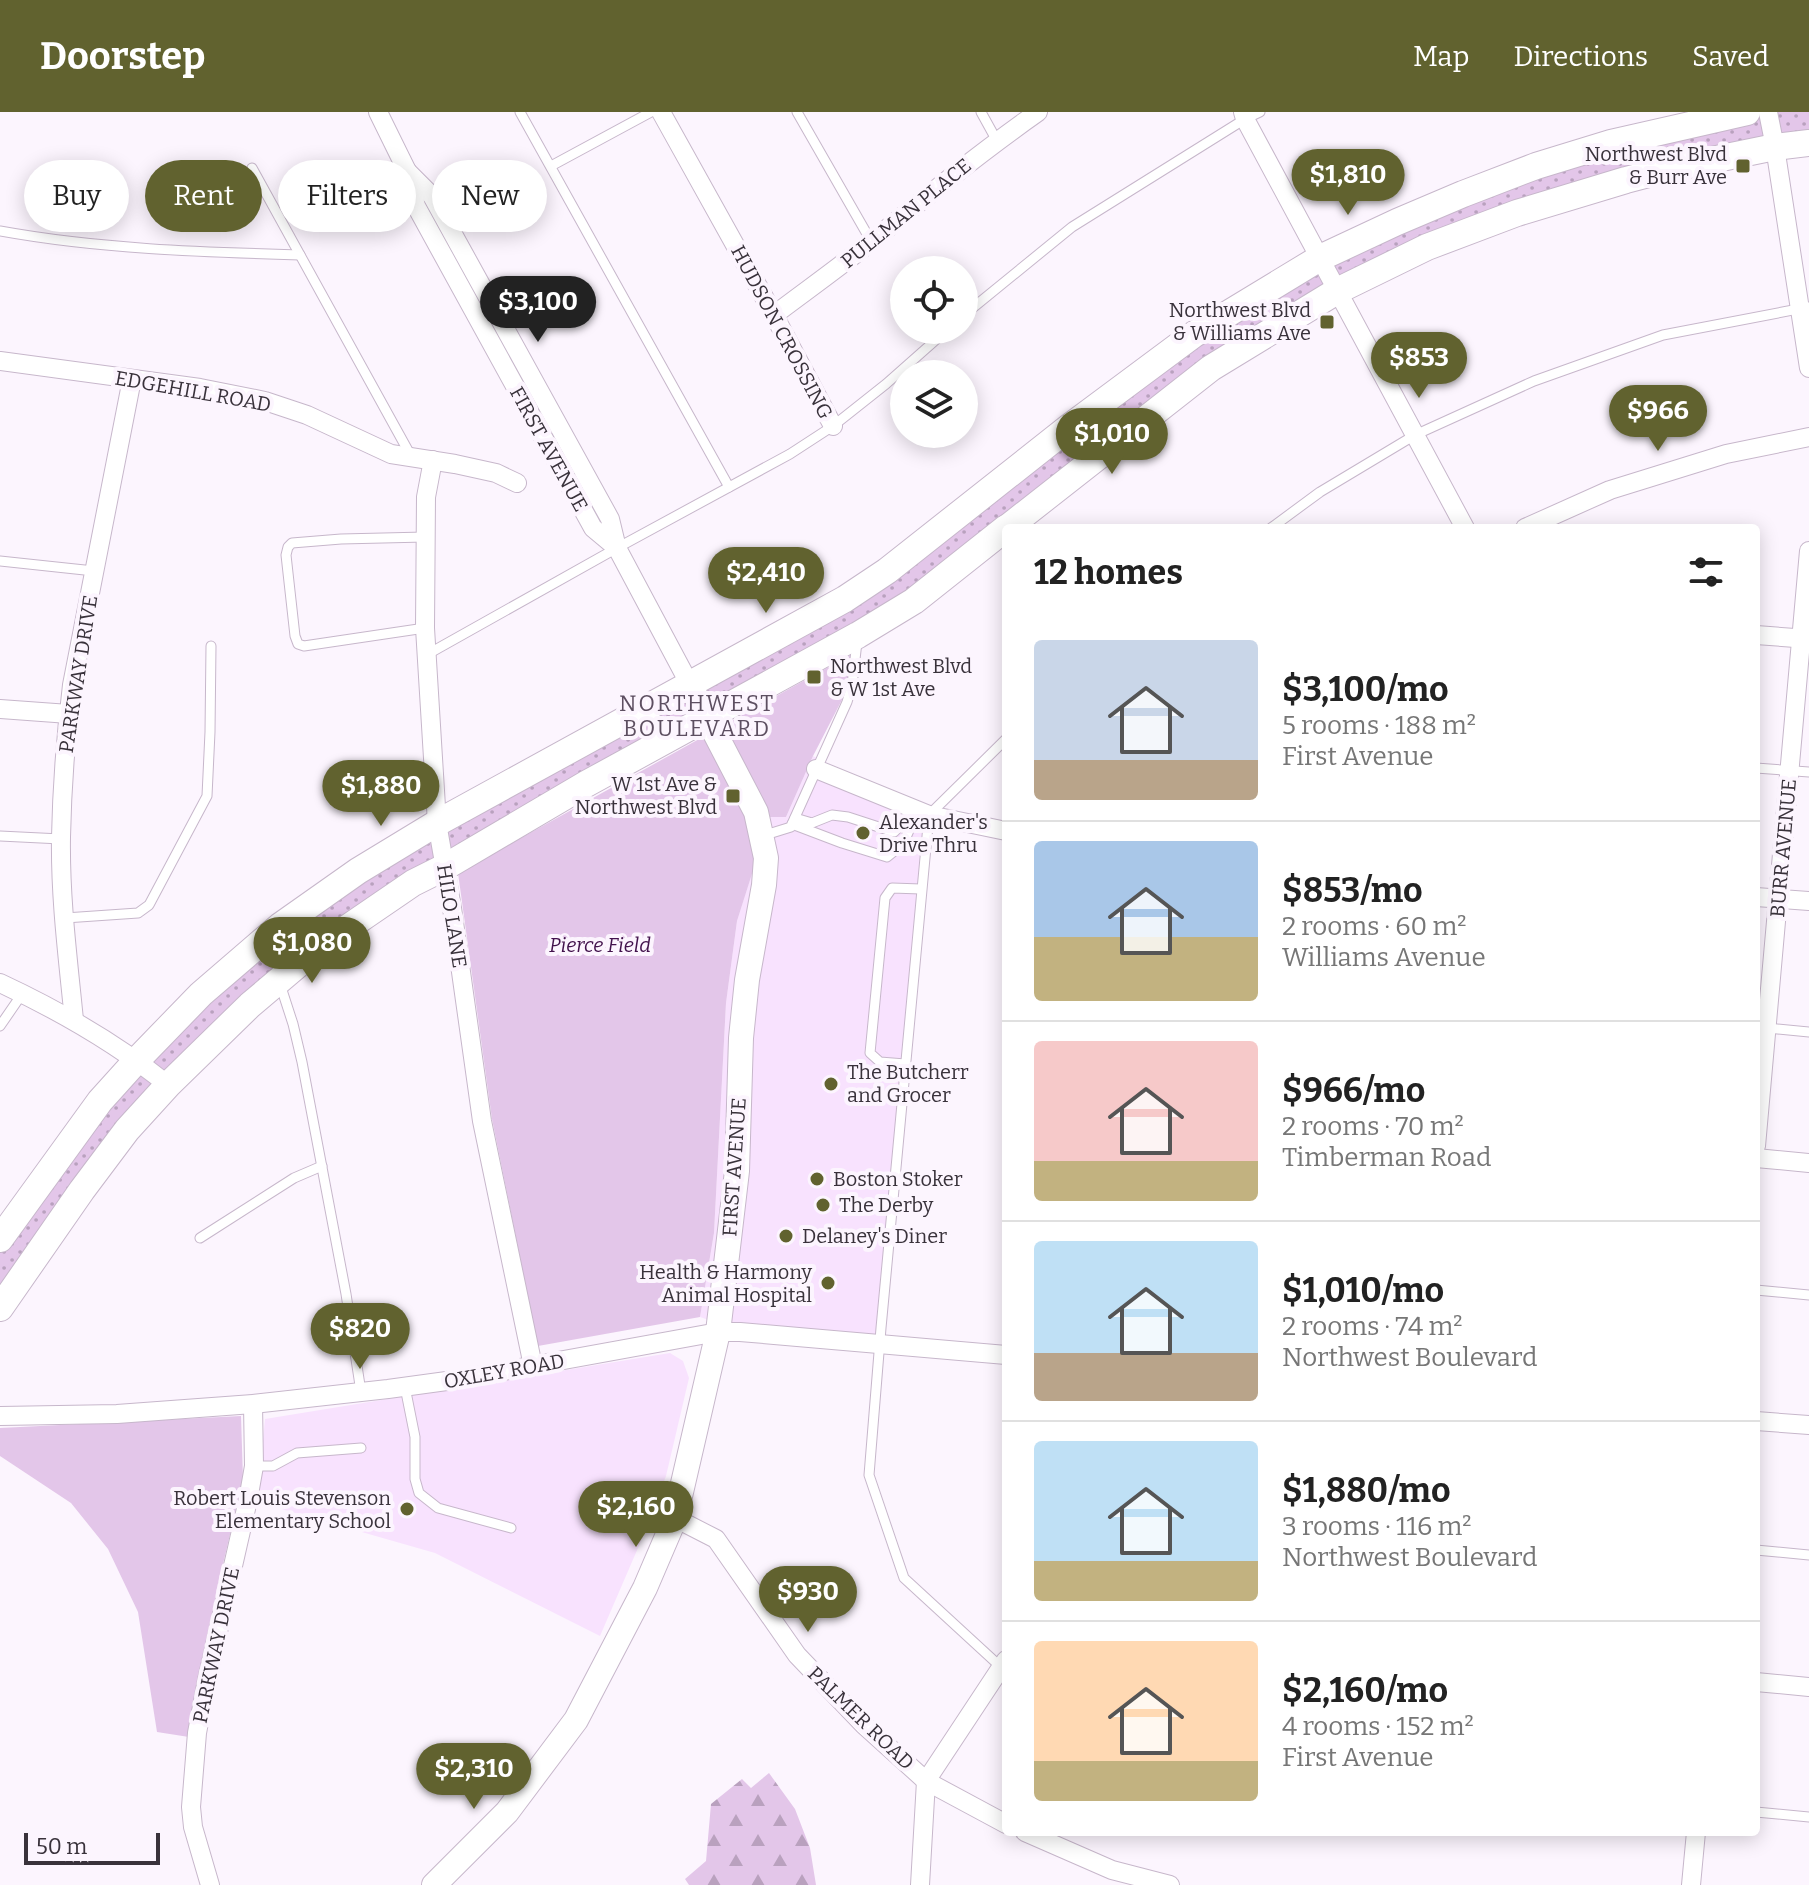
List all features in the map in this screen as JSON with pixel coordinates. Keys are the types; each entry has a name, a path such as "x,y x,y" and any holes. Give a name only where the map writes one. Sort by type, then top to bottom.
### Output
{"main road":[{"path":"0,1239 100,1101 201,994 280,926 358,871 437,823 845,599 887,571 1068,428 1193,335 1320,258 1436,205 1536,166 1611,143 1747,112"},
{"path":"1011,524 1211,368 1337,291 1427,247 1517,213 1668,169 1809,143"},
{"path":"0,1308 127,1130 250,1005 315,950 413,883 914,601 1002,531"}],"street":[{"name":"FIRST AVENUE","path":"378,112 407,171 416,206 593,528 617,548 708,718 756,812 766,858 741,1038 737,1171 718,1332 675,1518 645,1588 576,1720 507,1812 434,1885"},
{"name":"HUDSON CROSSING","path":"661,112 833,426"},
{"name":"PULLMAN PLACE","path":"774,315 1038,112"},
{"path":"1768,112 1804,307 1809,368"},
{"path":"1249,114 1337,291 1463,524"},
{"name":"EDGEHILL ROAD","path":"0,361 200,388 265,401 307,415 391,454 496,473 517,483"},
{"name":"PARKWAY DRIVE","path":"74,1020 61,839 69,714 72,685 132,379"},
{"path":"1534,524 1610,490 1726,454 1809,437"},
{"name":"HILO LANE","path":"433,460 426,497 425,628 437,823 482,1121 533,1366"},
{"name":"BURR AVENUE","path":"1760,1051 1805,639 1809,551"},
{"path":"1760,635 1805,639"},
{"path":"0,709 69,714"},
{"path":"816,769 929,815 1002,830"},
{"path":"1760,897 1809,901"},
{"path":"0,983 74,1020 137,1060 168,1085"},
{"path":"1760,1158 1809,1163"},
{"name":"OXLEY ROAD","path":"0,1416 117,1414 253,1404 405,1387 718,1332 1002,1355"},
{"name":"PARKWAY DRIVE","path":"210,1885 193,1827 191,1807 197,1733 254,1466 253,1404"},
{"path":"1760,1421 1809,1425"},
{"name":"PALMER ROAD","path":"675,1518 716,1539 797,1655 864,1725 926,1781 1002,1822"},
{"path":"920,1885 926,1781 1002,1669"},
{"path":"1760,1682 1809,1687"},
{"path":"1034,1836 1112,1870 1170,1885"},
{"path":"1691,1885 1696,1836"}],"lane":[{"path":"520,112 729,487"},
{"path":"551,166 651,112"},
{"path":"797,112 871,242"},
{"path":"981,112 997,141"},
{"path":"978,304 1072,227 1249,114"},
{"path":"262,186 411,457"},
{"path":"0,231 112,247 300,255"},
{"path":"1276,524 1320,492 1415,435 1534,381 1663,335 1804,307"},
{"path":"428,654 790,454 833,426 931,344"},
{"path":"425,537 292,543 286,555 298,644 304,646 425,628"},
{"path":"0,561 94,571"},
{"path":"762,836 791,827 794,821 847,702 858,635"},
{"path":"65,918 138,913 149,905 207,796 211,646"},
{"path":"1002,743 929,815 869,1475 904,1578 1002,1664"},
{"path":"1760,768 1809,772"},
{"path":"832,815 894,832 907,824 903,844 887,857 842,843 794,821 812,823 832,815"},
{"path":"0,836 61,839"},
{"path":"905,1064 880,1062 870,1053 885,898 892,888 921,889"},
{"path":"279,980 293,1024 322,1166 361,1392"},
{"path":"0,1026 22,994"},
{"path":"1761,1027 1809,1032"},
{"path":"200,1238 294,1178 322,1166"},
{"path":"1760,1290 1809,1295"},
{"path":"405,1387 415,1437 415,1479 419,1493 438,1508 511,1528"},
{"path":"254,1466 273,1466 297,1453 361,1448"},
{"path":"1760,1550 1809,1555"},
{"path":"1760,1812 1809,1817"}],"shaded area":[{"path":"813,756 928,814 882,1344 744,1332 700,1317 714,1233 726,1003 737,921 770,816 786,817"},
{"path":"670,1353 683,1361 689,1378 666,1476 600,1636 435,1553 257,1502 265,1419"}],"green space":[{"path":"1747,112 1809,112 1809,143 1668,169 1337,291 1017,524 1002,524 1002,535 967,560 413,883 168,1085 0,1308 0,1239 100,1101 280,926 845,599 1068,428 1397,222"},
{"name":"Pierce Field","path":"852,654 863,659 813,756 786,817 770,817 737,921 726,1003 714,1233 700,1317 538,1346 492,1119 458,873"},
{"path":"241,1416 243,1479 189,1737 157,1732 138,1612 108,1549 71,1503 0,1456 0,1428"},
{"path":"769,1773 795,1809 810,1848 816,1885 689,1885 685,1879 706,1861 711,1804 742,1779 751,1788"}],"place":[{"name":"Northwest Blvd & Burr Ave","path":"1743,166"},
{"name":"Northwest Blvd & Williams Ave","path":"1327,322"},
{"name":"Northwest Blvd & W 1st Ave","path":"814,677"},
{"name":"W 1st Ave & Northwest Blvd","path":"733,796"},
{"name":"Alexander's Drive Thru","path":"863,833"},
{"name":"The Butcherr and Grocer","path":"831,1084"},
{"name":"Boston Stoker","path":"817,1179"},
{"name":"The Derby","path":"823,1205"},
{"name":"Delaney's Diner","path":"786,1236"},
{"name":"Health & Harmony Animal Hospital","path":"828,1283"},
{"name":"Robert Louis Stevenson Elementary School","path":"407,1509"}],"district":[{"name":"NORTHWEST BOULEVARD","path":"697,716"}]}
